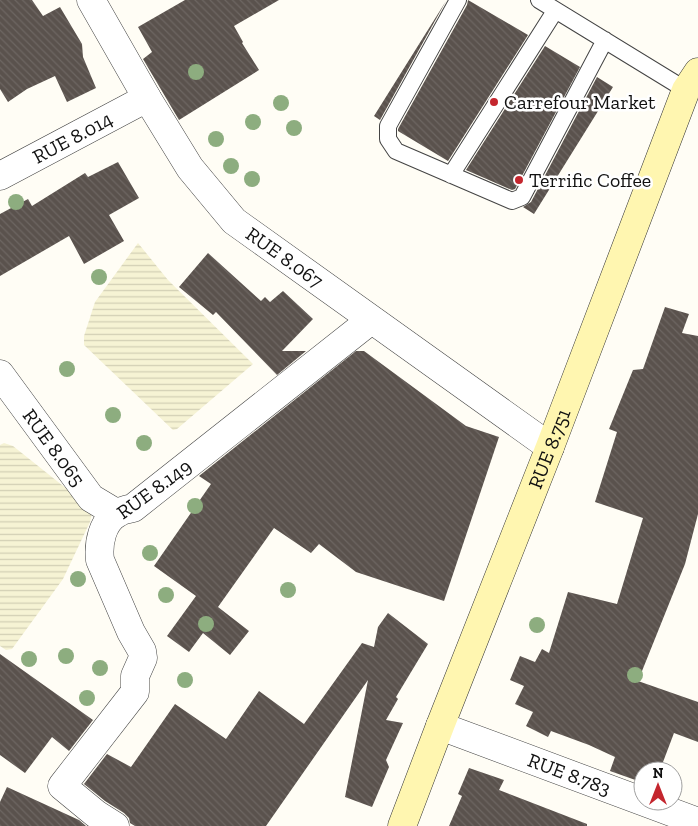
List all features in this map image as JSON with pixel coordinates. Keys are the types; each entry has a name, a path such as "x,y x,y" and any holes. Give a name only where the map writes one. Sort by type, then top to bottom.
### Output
{"main road":[{"name":"RUE 8.751","path":"402,826 692,81"}],"street":[{"name":"RUE 8.067","path":"91,0 147,98 190,168 234,222 550,447"},
{"name":"RUE 8.014","path":"0,176 147,98"},
{"name":"RUE 8.149","path":"115,826 96,814 62,786 135,692 135,676 143,658 142,651 130,632 100,560 99,548 103,529 116,513 133,508 371,320"},
{"name":"RUE 8.065","path":"0,374 91,498 116,513"},
{"name":"RUE 8.783","path":"440,726 698,822"}],"lane":[{"path":"458,0 388,126 388,139 396,151 512,201 522,197 605,40"},
{"path":"539,0 605,40 692,81"},
{"path":"451,175 555,11"}],"shaded area":[{"path":"138,243 168,280 253,364 177,429 173,430 84,345 84,336 95,302"},
{"path":"4,443 13,446 77,497 92,513 90,522 63,579 12,649 6,650 0,646 0,445"}],"building":[{"path":"0,0 32,0 43,16 60,7 82,44 83,57 96,88 67,102 55,76 27,89 8,102 0,89"},
{"path":"185,0 279,0 234,26 259,70 179,120 143,59 152,52 138,27"},
{"path":"468,0 528,35 448,161 398,131 398,129 467,5"},
{"path":"446,1 380,120 374,116"},
{"path":"545,46 580,67 515,189 512,190 466,170"},
{"path":"597,77 613,87 534,214 523,207 531,202"},
{"path":"118,162 139,198 109,215 124,241 84,264 69,236 0,276 0,214 28,199 32,206 85,173 88,177"},
{"path":"208,253 261,301 265,297 270,302 283,291 313,319 282,351 306,351 277,375 216,312 213,315 179,287"},
{"path":"665,307 689,314 682,333 698,336 698,514 685,564 638,681 698,702 698,742 674,733 663,761 633,761 633,779 610,771 615,757 551,731 548,737 526,726 533,712 515,704 524,686 510,680 520,656 535,662 542,649 549,653 568,592 617,604 643,518 595,502 617,432 609,429 633,370 643,369"},
{"path":"356,351 364,351 466,426 499,437 444,601 356,572 319,544 311,553 274,528 218,607 249,631 230,655 203,633 189,652 167,636 196,596 154,566 211,484 199,476"},
{"path":"388,613 428,644 396,697 398,699 386,720 403,723 386,760 389,767 372,807 345,797 368,680 266,826 135,826 130,823 129,818 124,813 84,784 107,754 131,767 175,704 226,739 259,691 304,724 362,643 374,647 378,627"},
{"path":"0,654 93,720 69,751 52,737 25,773 0,755"},
{"path":"469,768 504,780 499,790 587,824 587,826 449,826 462,796 458,794"},
{"path":"7,787 79,820 86,826 0,826 0,802"}],"place":[{"name":"Carrefour Market","path":"494,102"},
{"name":"Terrific Coffee","path":"519,180"}]}
